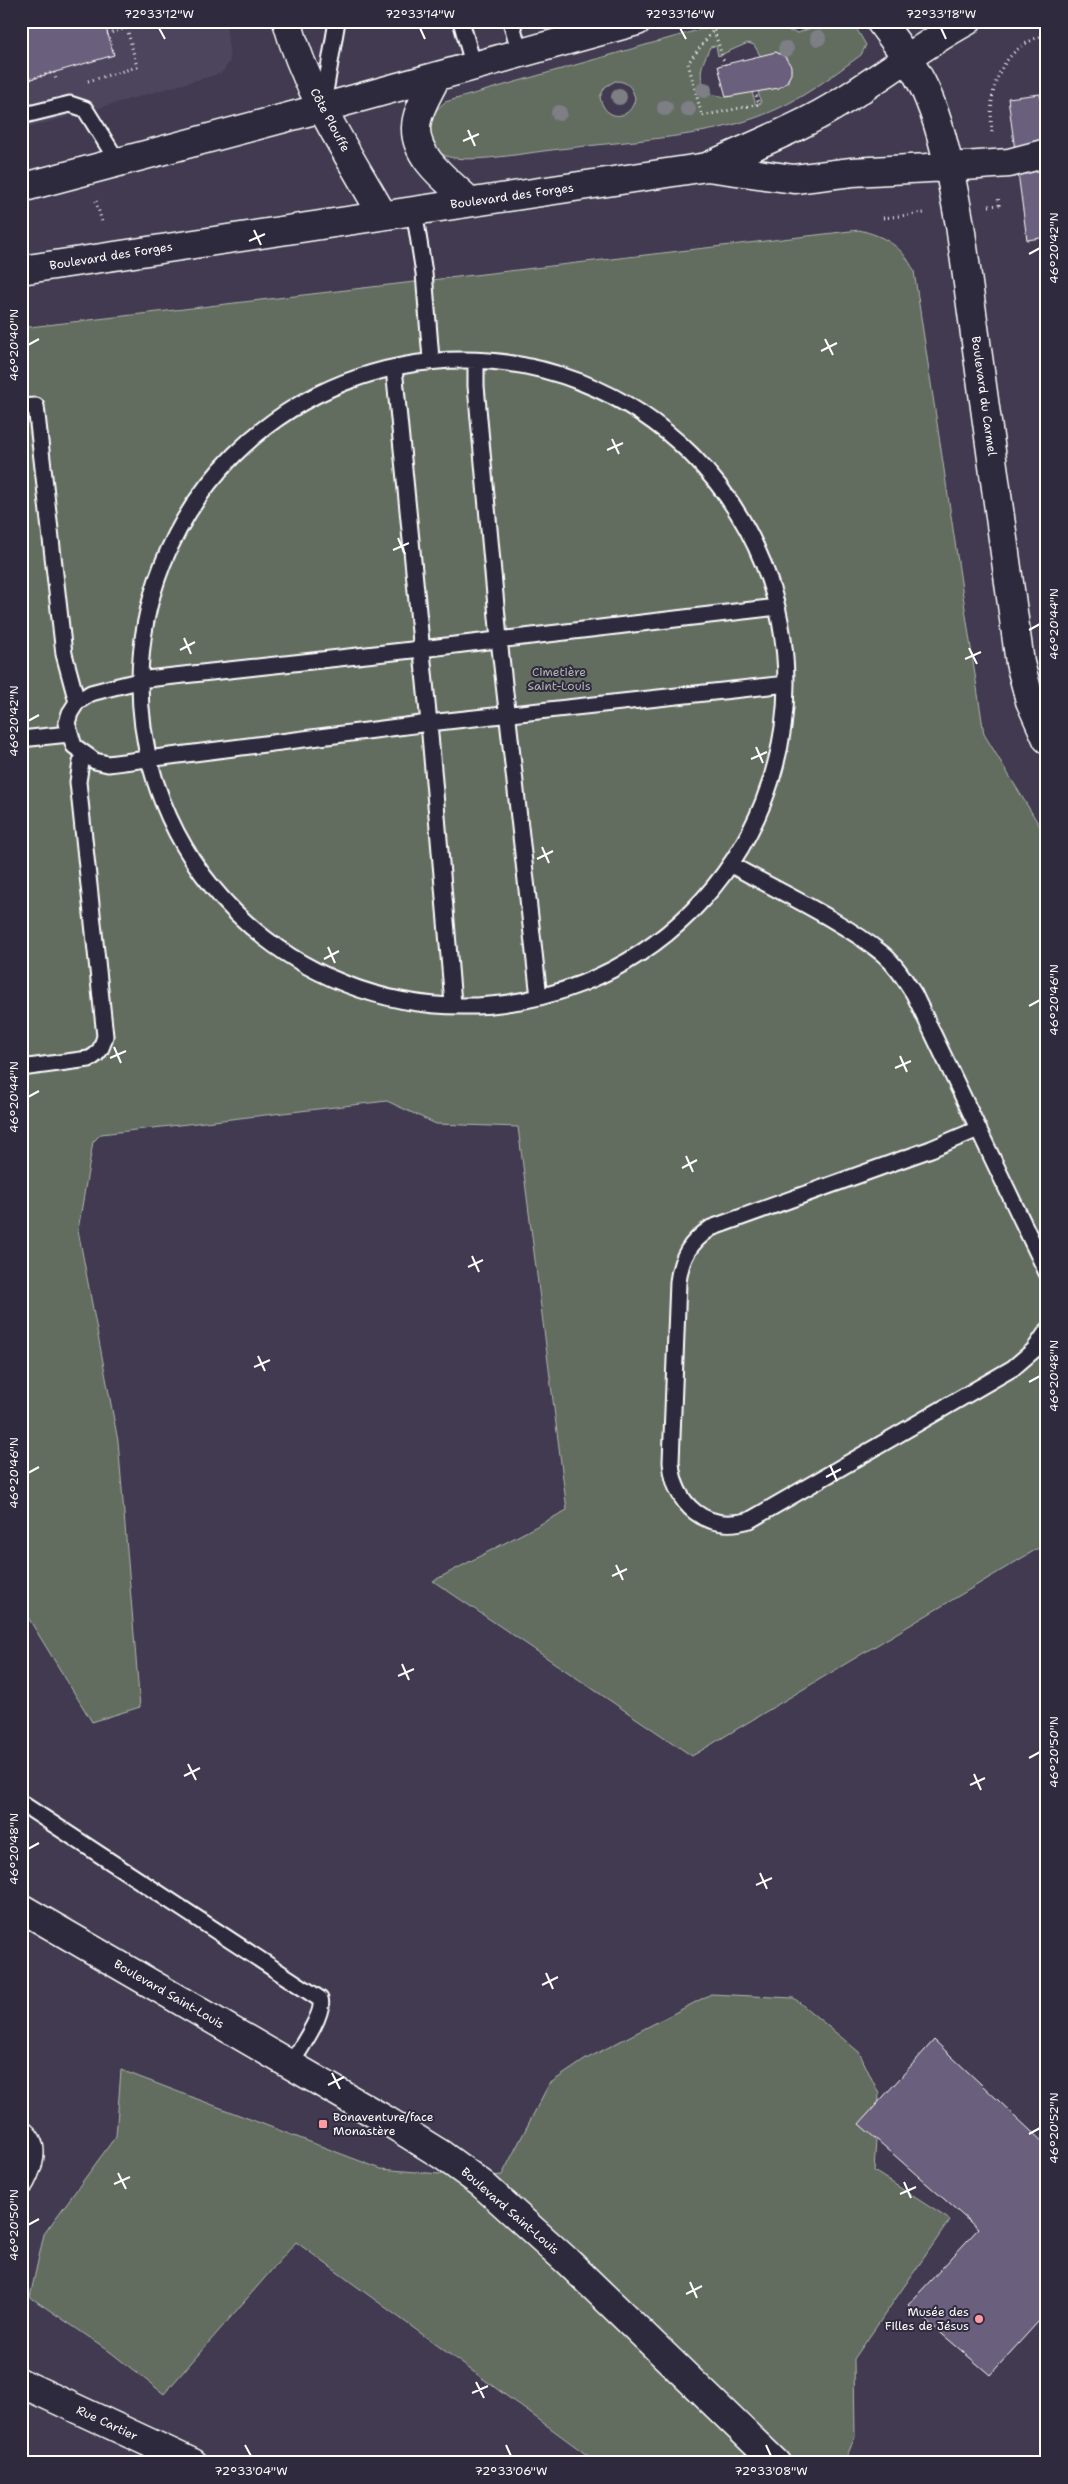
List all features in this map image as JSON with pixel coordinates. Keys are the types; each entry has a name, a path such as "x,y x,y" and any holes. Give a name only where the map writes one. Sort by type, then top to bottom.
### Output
{"street":[{"name":"Côte Plouffe","path":"288,21 299,57 322,108 382,214"},
{"name":"Boulevard du Carmel","path":"880,21 907,58 929,97 948,167 960,225 1020,663 1030,700 1047,738"},
{"name":"Boulevard des Forges","path":"21,270 382,214 707,167 824,112 967,21"},
{"path":"21,188 474,67 631,22"},
{"path":"436,77 417,120 418,143 431,164 470,202"},
{"path":"707,167 794,179 852,172 1009,163 1047,153"},
{"name":"Boulevard Saint-Louis","path":"21,1908 420,2140 482,2184 566,2260 776,2463"},
{"path":"21,2135 26,2139 30,2155 21,2180"},
{"name":"Rue Cartier","path":"21,2383 193,2463"}],"lane":[{"path":"322,108 337,21"},
{"path":"461,21 474,67"},
{"path":"511,21 520,54"},
{"path":"21,116 70,104 85,109 118,162"},
{"path":"414,210 424,273 431,359"},
{"path":"431,359 476,362 541,369 581,376 615,391 648,412 679,438 706,468 728,499 745,531 758,565 769,608 778,686 774,753 767,790 757,826 737,868 723,891 701,917 676,938 644,958 608,976 573,989 539,997 497,1002 452,1003 406,999 367,989 309,966 286,955 252,933 223,903 199,868 181,834 167,800 155,758 150,726 147,679 150,624 161,563 172,532 190,500 213,468 236,444 289,408 352,380 431,359"},
{"path":"476,362 476,386 499,639 539,997"},
{"path":"394,368 430,723 452,1003"},
{"path":"21,407 36,406 64,654 77,702"},
{"path":"769,608 147,679 91,693 77,702 70,712 67,723 74,746 84,756 95,762 108,764 430,723 778,686"},
{"path":"21,739 69,734"},
{"path":"21,1068 89,1059 96,1055 102,1047 105,1036 78,782 81,762 84,756"},
{"path":"737,868 853,933 884,955 900,972 914,994 1047,1273"},
{"path":"978,1129 931,1149 711,1228 693,1241 682,1260 678,1282 671,1462 674,1485 686,1504 705,1518 727,1524 750,1520 1013,1368 1034,1350 1047,1331"},
{"path":"21,1803 320,1999 322,2003 319,2014 290,2065"}],"path":[{"path":"107,34 142,21"},
{"path":"711,21 724,65"},
{"path":"85,82 137,67 127,28"},
{"path":"714,28 688,63 702,116 759,104 755,92"},
{"path":"990,115 992,93 1004,65 1019,47 1047,34"},
{"path":"21,82 54,72 56,81"},
{"path":"95,197 102,222"}],"shaded area":[{"path":"21,21 226,21 230,61 222,73 21,130"}],"green space":[{"path":"730,21 787,21 789,31 798,33 827,21 852,21 866,45 861,55 802,96 787,104 736,124 672,137 492,158 454,158 439,152 430,140 429,135 432,118 445,102","holes":["748,43 754,45 761,57 776,52 786,58 791,70 788,82 777,88 758,91 761,103 756,105 752,92 726,97 710,94 701,76 701,70 710,47 716,46 718,56","615,81 628,85 635,98 633,106 623,115 612,114 607,111 602,105 600,97 605,87"]},
{"name":"Cimetière Saint-Louis","path":"859,230 885,239 899,249 914,271 984,734 1047,838 1047,1543 692,1756 433,1581 567,1510 518,1127 436,1124 387,1101 101,1134 93,1142 78,1230 118,1441 140,1707 92,1722 21,1606 21,328"},
{"path":"711,1994 794,1998 859,2052 879,2094 874,2171 950,2220 854,2359 855,2437 844,2463 598,2463 296,2242 164,2394 105,2348 30,2297 44,2234 116,2136 121,2070 381,2169 475,2177 502,2175 549,2084 586,2059"}],"building":[{"path":"21,21 104,21 114,55 21,82"},
{"path":"776,52 785,57 791,66 791,74 786,83 779,88 726,97 718,66"},
{"path":"1040,94 1047,141 1047,237 1027,240 1008,98"},
{"path":"934,2040 1047,2146 1047,2312 990,2375 908,2305 978,2229 859,2124"}],"place":[{"name":"Bonaventure/face Monastère","path":"323,2124"},
{"name":"Musée des Filles de Jésus","path":"979,2319"}]}
